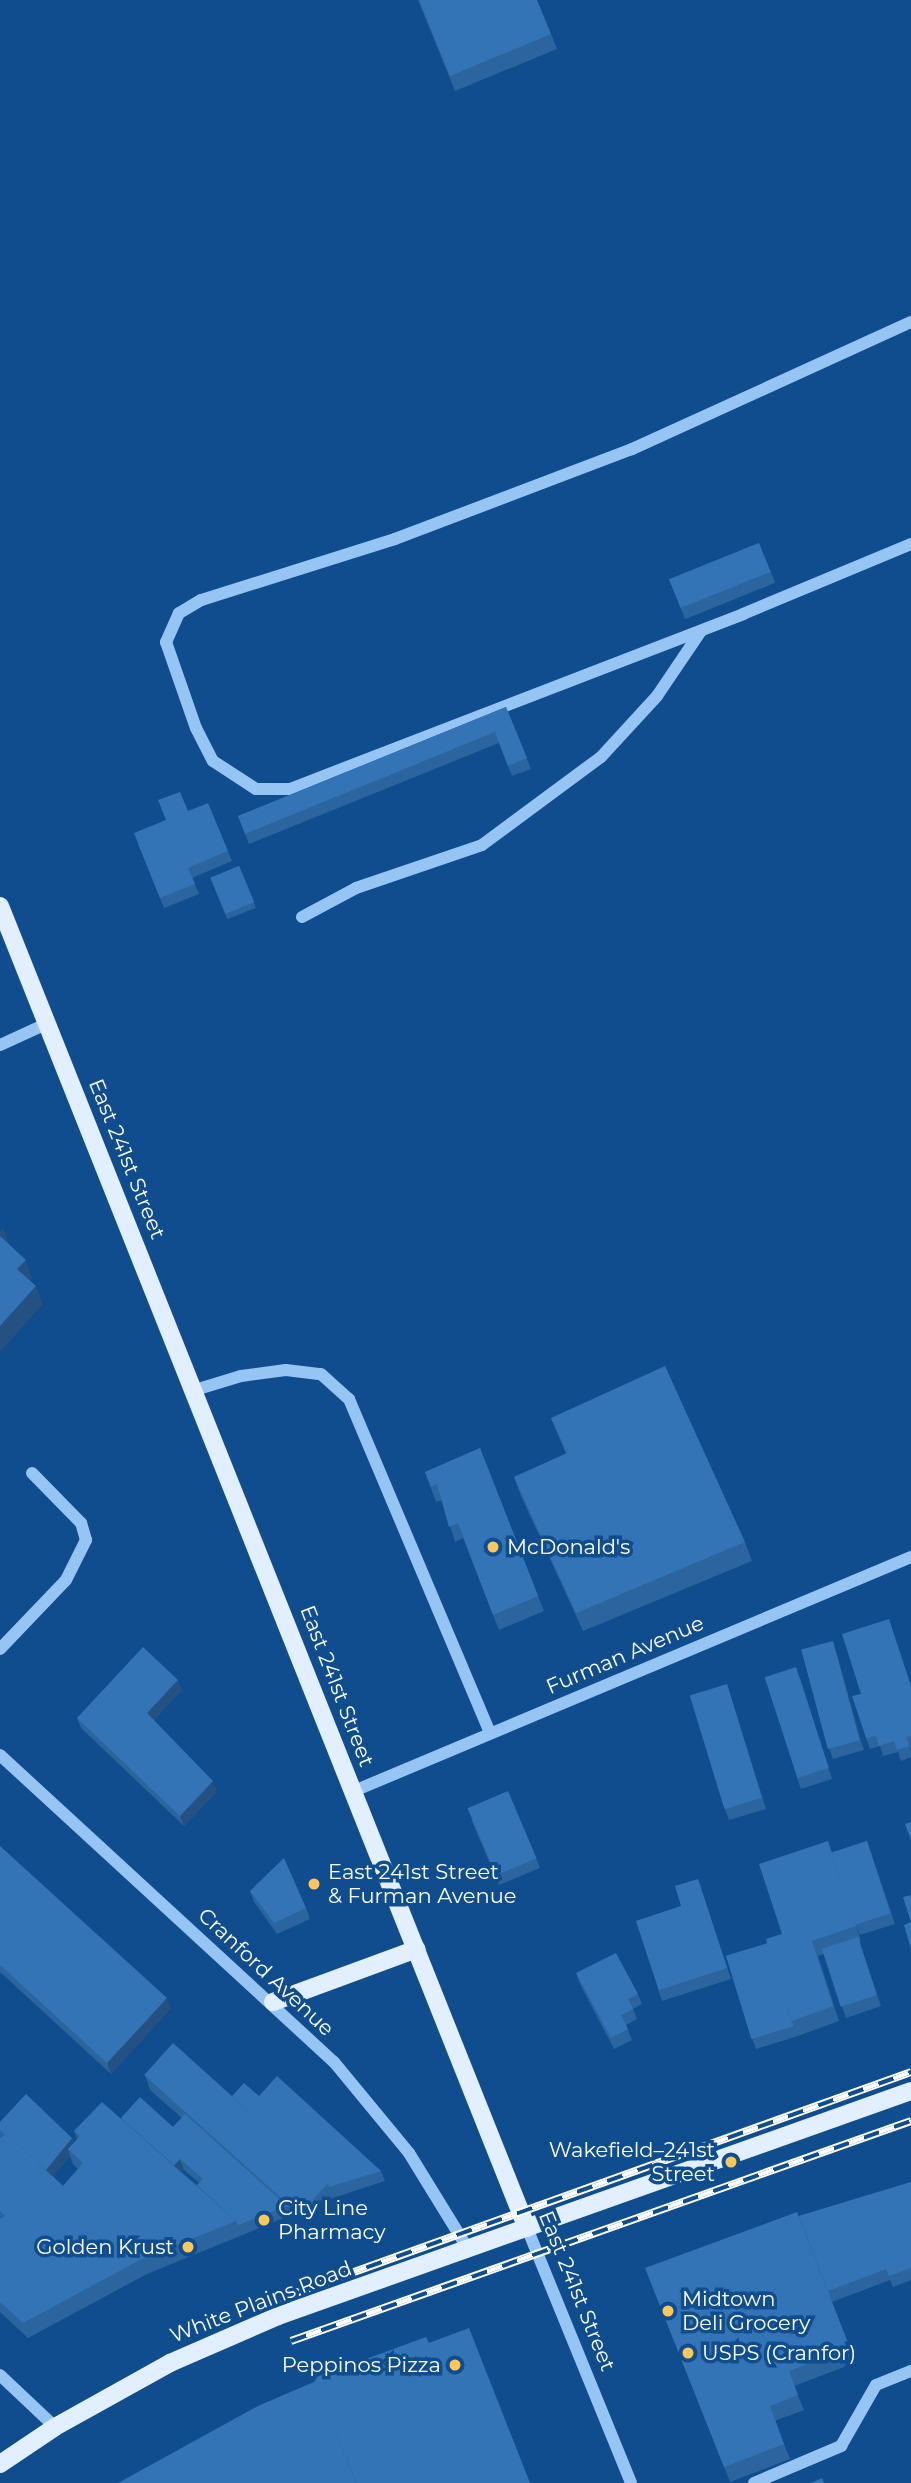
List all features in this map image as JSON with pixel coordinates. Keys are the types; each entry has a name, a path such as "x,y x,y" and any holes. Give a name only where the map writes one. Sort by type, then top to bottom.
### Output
{"main road":[{"name":"East 241st Street","path":"0,905 527,2228"},
{"path":"273,2002 417,1949"},
{"name":"White Plains Road","path":"0,2464 55,2427 170,2363 223,2339 911,2091"}],"street":[{"path":"911,322 619,453 395,539 201,600 179,613 166,642 196,728 213,761 256,789 290,789 701,631 911,544"},
{"path":"302,917 356,888 482,845 600,757 657,696 701,631"},
{"path":"0,1045 48,1023"},
{"path":"195,1390 241,1376 286,1370 321,1374 349,1399 491,1732"},
{"path":"0,1648 66,1580 86,1540 81,1523 32,1473"},
{"name":"Furman Avenue","path":"354,1791 911,1556"},
{"name":"Cranford Avenue","path":"0,1755 273,2002 384,2121 468,2249"},
{"name":"East 241st Street","path":"527,2228 631,2483"},
{"path":"754,2483 841,2446 876,2385 911,2371"},
{"path":"0,2375 55,2427"}],"building":[{"path":"419,0 537,0 551,34 450,76"},
{"path":"759,543 771,572 681,608 669,579"},
{"path":"506,707 527,758 508,766 495,732 245,834 238,816"},
{"path":"180,792 188,811 208,803 228,851 188,868 195,884 160,898 134,833 166,820 158,800"},
{"path":"239,866 254,902 226,914 210,878"},
{"path":"0,1236 26,1260 17,1269 36,1286 0,1326"},
{"path":"665,1366 745,1542 576,1613 514,1477 567,1453 551,1418"},
{"name":"McDonald's","path":"480,1448 538,1596 493,1615 458,1523 449,1527 437,1484 431,1487 425,1472"},
{"path":"889,1619 911,1686 911,1736 906,1737 909,1746 897,1750 894,1741 879,1746 876,1736 866,1738 852,1696 861,1694 842,1634"},
{"path":"833,1641 860,1740 828,1749 801,1650"},
{"path":"143,1647 178,1680 147,1713 213,1781 180,1816 77,1718"},
{"path":"796,1667 829,1768 797,1778 765,1677"},
{"path":"727,1684 762,1798 724,1809 690,1695"},
{"path":"508,1791 537,1858 496,1875 467,1808"},
{"path":"911,1822 911,1840 905,1824"},
{"path":"828,1841 856,1926 812,1941 833,2006 792,2021 766,1939 782,1934 759,1864"},
{"path":"867,1841 890,1913 855,1925 832,1852"},
{"path":"0,1846 167,1998 107,2063 0,1965"},
{"path":"284,1858 306,1908 274,1923 250,1891"},
{"path":"698,1879 727,1968 659,1990 636,1921 681,1906 675,1886"},
{"path":"911,1895 911,1922 903,1897"},
{"path":"911,1922 911,1949 904,1925"},
{"path":"858,1937 877,1995 841,2007 822,1949"},
{"path":"768,1943 793,2026 751,2039 726,1956"},
{"path":"616,1953 638,1994 628,1999 633,2009 621,2015 628,2029 611,2038 576,1973"},
{"path":"173,2043 328,2183 300,2215 144,2075"},
{"path":"277,2076 381,2171 329,2187 328,2183 232,2096 244,2083 259,2096"},
{"path":"26,2094 72,2138 46,2170 0,2130 0,2122"},
{"path":"140,2097 173,2127 185,2114 287,2206 238,2225 197,2185 203,2179 180,2159 174,2165 121,2118"},
{"path":"102,2102 236,2221 142,2259 23,2323 0,2302 0,2219 5,2216 0,2211 0,2138 7,2134 63,2186 83,2163 68,2149 80,2136 74,2131"},
{"path":"911,2182 911,2268 889,2276 886,2269 828,2291 799,2216"},
{"path":"797,2212 850,2348 789,2371 798,2395 770,2406 784,2444 724,2467 645,2268"},
{"path":"469,2328 530,2483 356,2483 314,2378 426,2337 429,2343"},
{"path":"316,2381 356,2483 118,2483 258,2406"},
{"path":"822,2478 824,2483 811,2483"}],"railway":[{"path":"276,2300 911,2072"},
{"path":"291,2341 911,2121"}],"place":[{"name":"McDonald's","path":"493,1547"},
{"name":"East 241st Street & Furman Avenue","path":"314,1884"},
{"name":"Wakefield–241st Street","path":"731,2162"},
{"name":"City Line Pharmacy","path":"264,2220"},
{"name":"Golden Krust","path":"188,2247"},
{"name":"Midtown Deli Grocery","path":"668,2311"},
{"name":"USPS (Cranfor)","path":"688,2353"},
{"name":"Peppinos Pizza","path":"455,2365"}]}
